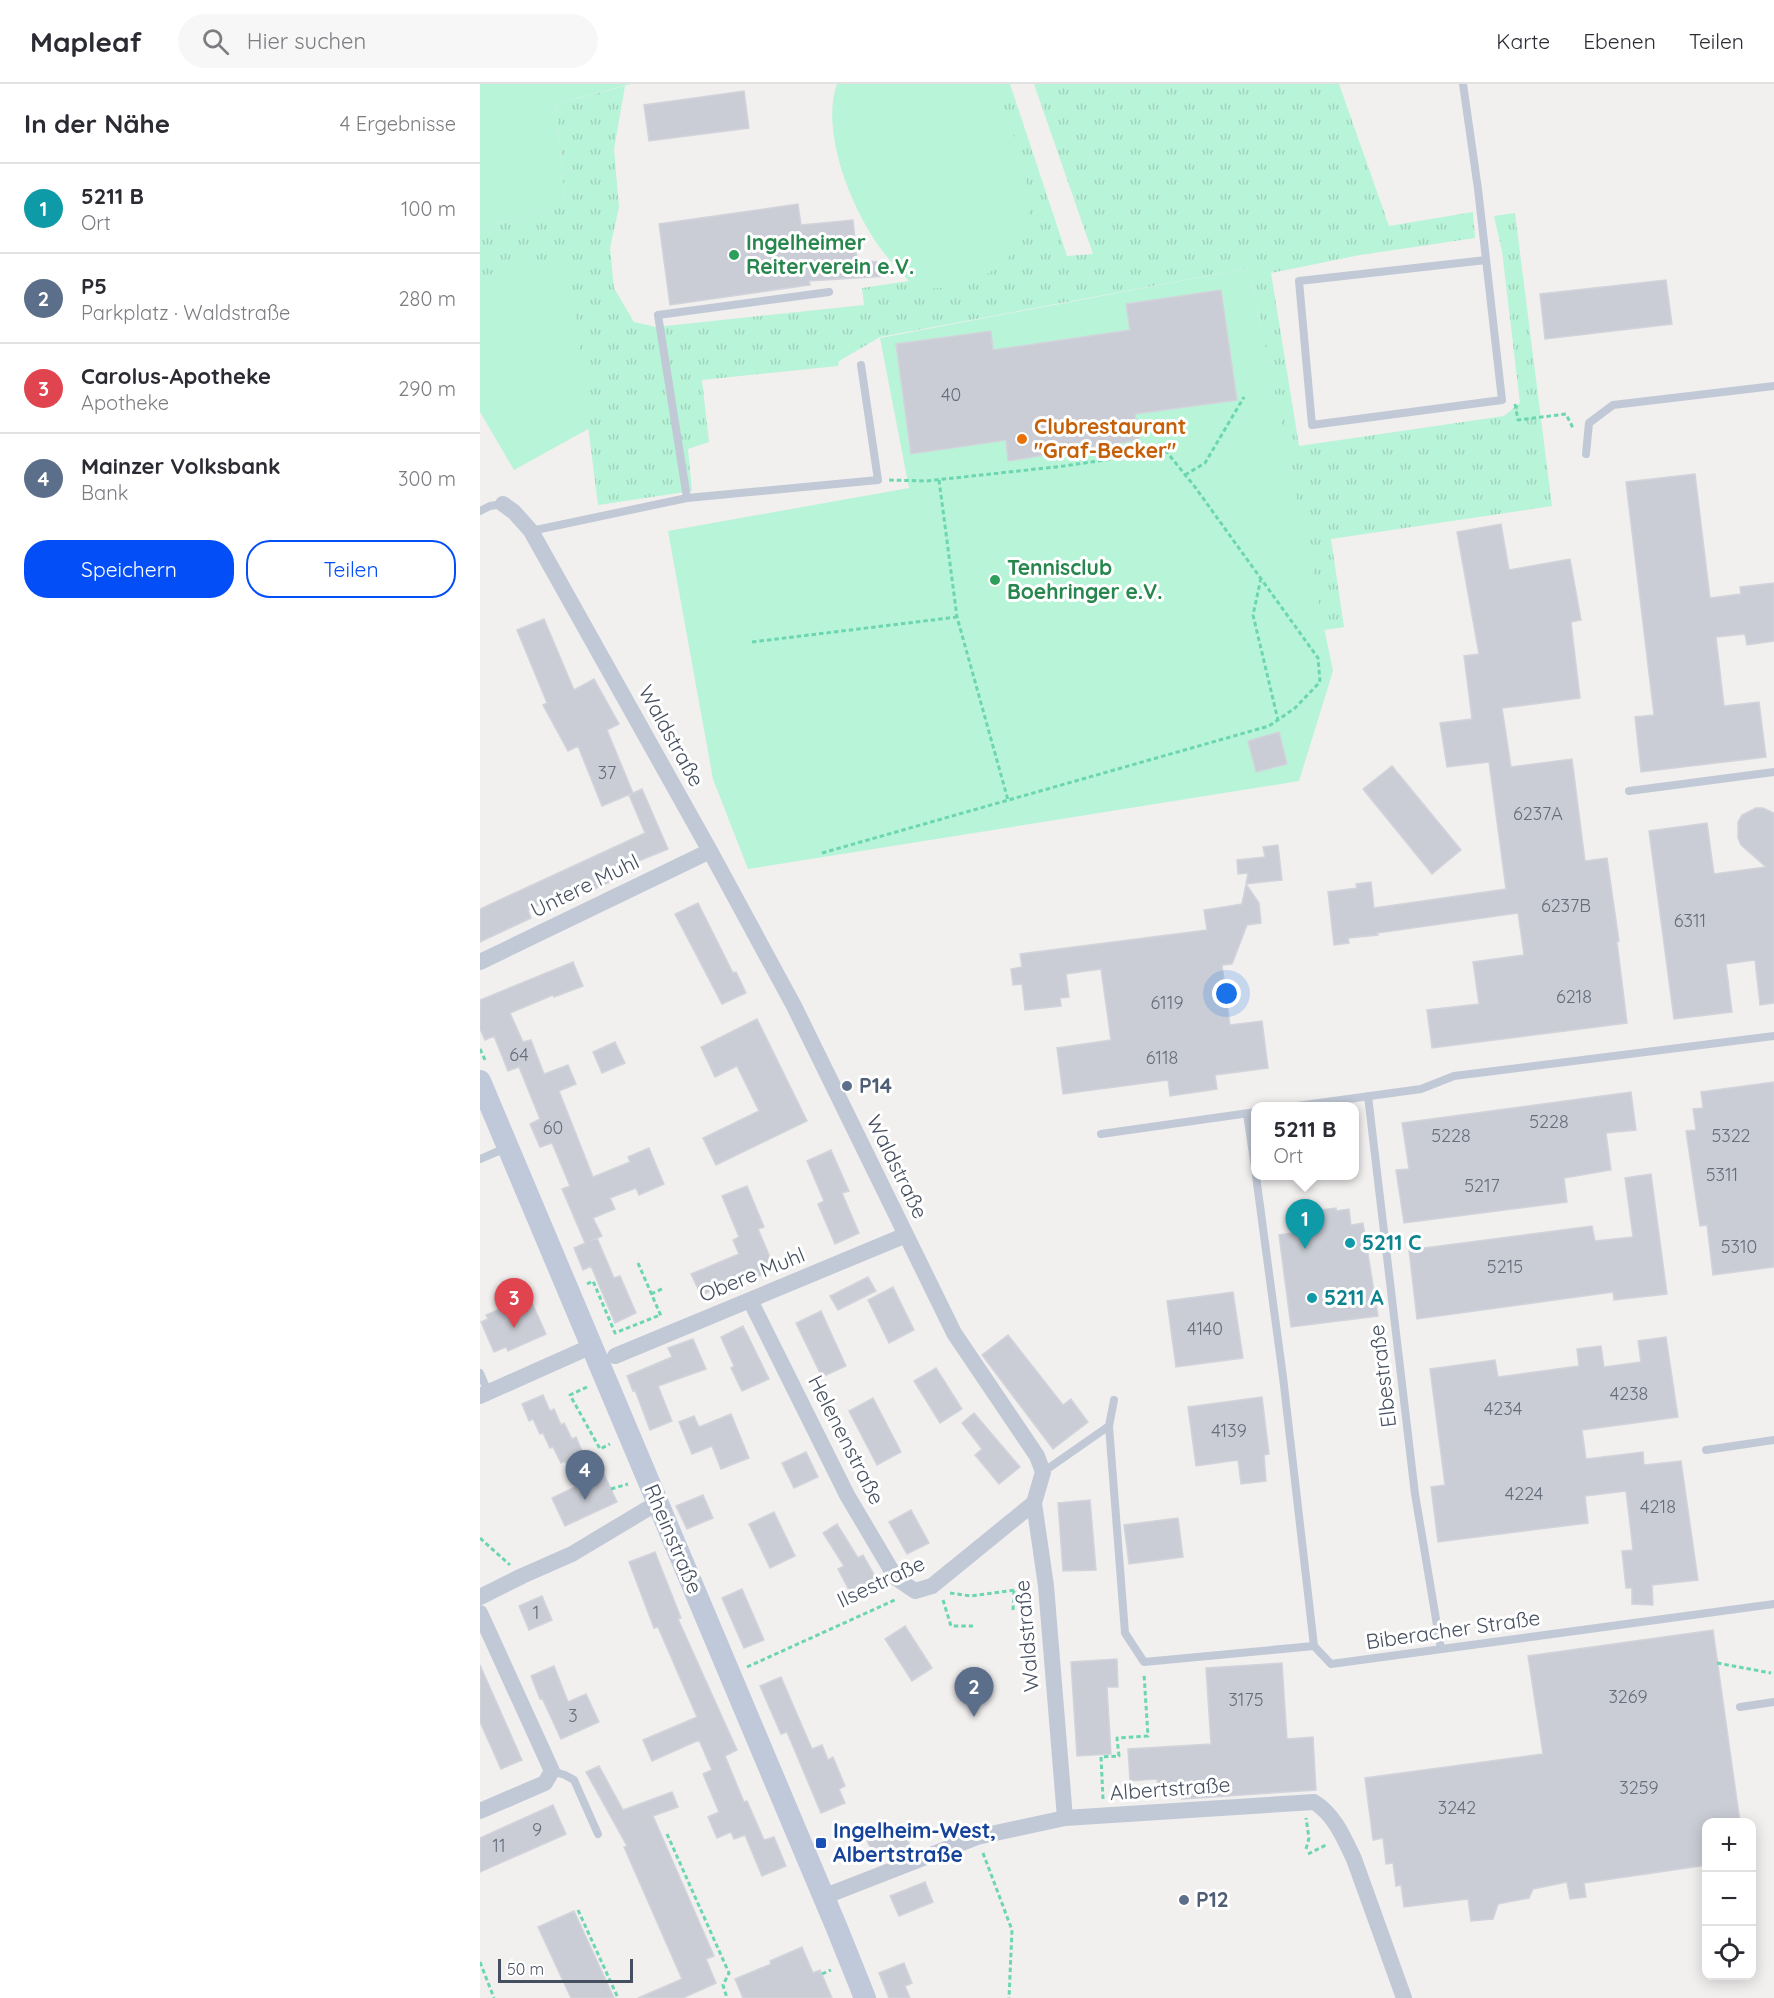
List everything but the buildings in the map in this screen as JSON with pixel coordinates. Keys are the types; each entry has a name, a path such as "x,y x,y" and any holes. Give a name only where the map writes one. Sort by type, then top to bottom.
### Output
{"main road":[{"name":"Rheinstraße","path":"480,1081 864,1998"}],"street":[{"name":"Waldstraße","path":"503,504 514,512 531,531 710,851 794,1006 954,1333 1037,1456 1043,1472 1034,1503 1046,1586 1065,1818"},
{"name":"Untere Muhl","path":"480,962 710,851"},
{"name":"Obere Muhl","path":"615,1356 906,1235"},
{"name":"Helenenstraße","path":"750,1300 847,1496 896,1578 915,1591"},
{"path":"484,1394 592,1346"},
{"name":"Ilsestraße","path":"915,1591 932,1586 1034,1503"},
{"path":"480,1598 572,1554 659,1504"},
{"path":"480,1613 552,1771 545,1783 480,1811"},
{"path":"1304,1802 1314,1802 1323,1808 1344,1837 1404,1998"},
{"name":"Albertstraße","path":"823,1897 977,1837 1065,1818 1304,1802"}],"lane":[{"path":"1463,84 1479,189 1502,400 1312,425 1299,281 1486,260"},
{"path":"687,498 658,315 829,292"},
{"path":"531,531 687,498 878,480 861,365"},
{"path":"1586,454 1589,423 1613,405 1774,386"},
{"name":"Waldstraße","path":"480,511 490,506 503,504"},
{"path":"1629,791 1774,772"},
{"path":"1329,1102 1421,1089 1454,1076 1774,1036"},
{"name":"Elbestraße","path":"1368,1096 1415,1494 1441,1649"},
{"path":"1101,1134 1251,1113"},
{"path":"480,1159 508,1147"},
{"path":"1114,1400 1108,1426 1125,1633 1144,1662 1314,1646 1283,1377 1257,1180"},
{"path":"480,1373 484,1394"},
{"path":"1043,1472 1108,1426"},
{"path":"1706,1450 1774,1440"},
{"name":"Biberacher Straße","path":"1314,1646 1331,1665 1774,1604"},
{"path":"1740,1707 1774,1701"},
{"path":"552,1771 565,1774 574,1780 598,1834"}],"path":[{"path":"1185,475 1205,463 1245,397"},
{"path":"1502,400 1514,399 1518,420 1566,414 1586,454"},
{"path":"822,853 1269,726 1295,708 1320,682 1318,658 1166,451 1064,466 926,482 878,480"},
{"path":"939,480 957,617 1008,800"},
{"path":"1261,578 1253,615 1278,720"},
{"path":"752,642 957,617"},
{"path":"638,1263 668,1334"},
{"path":"593,1281 615,1333 660,1315"},
{"path":"651,1294 664,1288"},
{"path":"587,1387 570,1395 600,1449 610,1444"},
{"path":"611,1489 635,1482"},
{"path":"480,1538 522,1576"},
{"path":"973,1626 951,1626 941,1592 971,1596 1046,1586"},
{"path":"1013,1610 1014,1590"},
{"name":"Ilsestraße","path":"729,1674 915,1591"},
{"path":"1104,1806 1101,1757 1119,1755 1118,1738 1148,1736 1144,1662"},
{"path":"1717,1663 1771,1673"},
{"path":"1304,1802 1309,1838 1306,1848"},
{"path":"667,1834 729,1972 723,1985 727,1998"},
{"path":"977,1837 1012,1930 1009,1998"},
{"path":"1308,1854 1344,1837"},
{"path":"578,1910 618,1998"},
{"path":"480,1962 494,1998"},
{"path":"822,1974 838,1967"}],"green space":[{"path":"480,84 631,84 556,104 565,203 480,230"},
{"path":"837,84 995,84 1017,146 1029,194 1027,220 1023,232 1018,244 1004,262 983,276 949,287 919,287 908,280 869,231 846,182 833,129 833,105"},
{"path":"995,84 1010,84 1067,256 1093,254 1034,84 1339,84 1389,226 1473,212 1475,238 1360,255 1271,273 1299,446 1504,416 1520,403 1502,251 1494,216 1515,213 1552,506 1331,539 1344,627 1324,630 1249,268 880,337 839,361 838,366 702,380 709,442 688,449 692,491 598,505 567,260 480,277 480,230 565,203 556,104 625,86 614,149 619,207 610,248 614,288 634,322 656,327 864,305 862,288 909,281 915,285 1024,229 1029,206 1026,183"},
{"path":"567,259 590,428 514,470 480,412 480,277"},
{"name":"Tennisclub Boehringer e.V.","path":"1249,268 1333,671 1299,781 748,869 713,779 668,531 909,488 880,338"}],"place":[{"name":"Ingelheimer Reiterverein e.V.","path":"734,255"},
{"name":"Clubrestaurant \"Graf-Becker\"","path":"1022,439"},
{"name":"Tennisclub Boehringer e.V.","path":"995,580"},
{"name":"P14","path":"847,1086"},
{"name":"5211 C","path":"1350,1243"},
{"name":"5211 B","path":"1305,1249"},
{"name":"5211 A","path":"1312,1298"},
{"name":"Carolus-Apotheke","path":"514,1328"},
{"name":"Mainzer Volksbank","path":"585,1500"},
{"name":"P5","path":"974,1717"},
{"name":"Ingelheim-West, Albertstraße","path":"821,1843"},
{"name":"P12","path":"1184,1900"}]}
